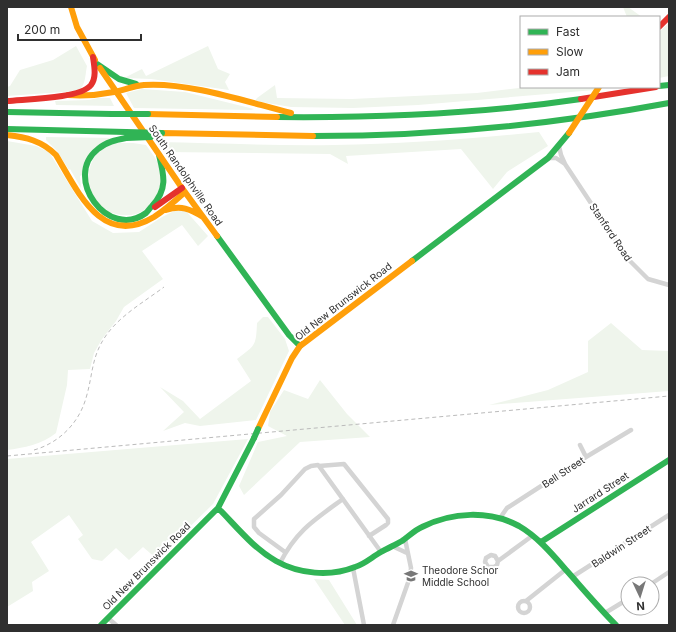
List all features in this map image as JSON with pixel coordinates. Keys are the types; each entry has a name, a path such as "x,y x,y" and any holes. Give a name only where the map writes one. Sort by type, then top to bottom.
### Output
{"main road":[{"name":"South Randolphville Road","path":"71,7 77,27 97,64 115,92 203,217 289,335 300,346"},
{"path":"660,26 669,17"},
{"path":"7,100 68,95 82,92 92,83 94,74 93,57"},
{"path":"97,64 116,79 124,82 196,89 264,108 309,117"},
{"path":"68,95 83,96 115,92 144,85"},
{"name":"Old New Brunswick Road","path":"101,625 218,508 254,438 292,358 300,346 548,158 569,133 598,88"},
{"path":"7,112 309,117 405,116 490,110 583,99 652,88"},
{"path":"7,129 126,135 162,133 321,136 390,135 448,132 555,121 669,103"},
{"path":"7,135 29,138 50,148 56,155 85,204 97,218 104,222 120,226 135,225 149,220 174,207 192,209 203,217"},
{"path":"126,135 97,149 86,166 84,177 85,186 94,205 102,212 112,217 127,219 134,218 147,213 184,190"},
{"path":"147,213 159,198 162,188 164,176 160,155"},
{"path":"164,211 184,190"},
{"name":"Jarrard Street","path":"541,542 669,460"},
{"path":"218,508 261,550 280,563 296,570 318,573 334,572 363,564 421,528 441,519 454,516 485,515 500,518 520,527 541,542 616,625"}],"street":[{"name":"Stanford Road","path":"559,146 565,164 628,259 648,279 669,285"},
{"path":"548,158 556,158 565,164"},
{"name":"Bell Street","path":"500,518 507,508 631,430"},
{"path":"580,445 586,457"},
{"path":"285,552 259,533 254,527 254,520 281,495 305,469 311,466 344,464 388,519 388,523 386,525 369,536"},
{"path":"319,466 381,552"},
{"path":"280,563 295,537 342,499"},
{"name":"Baldwin Street","path":"572,578 669,515"},
{"path":"498,561 532,536"},
{"path":"393,625 410,577 411,568 405,539"},
{"path":"392,546 407,553"},
{"path":"353,568 364,625"},
{"path":"526,601 565,570"},
{"path":"660,578 669,572"},
{"path":"605,614 620,604"},
{"path":"108,618 116,625"}],"shaded area":[{"path":"623,7 628,7 641,16 627,16"},
{"path":"669,23 669,76 660,78 660,31"},
{"path":"76,46 87,66 85,80 80,89 77,91 7,96 7,87 10,86 20,70 53,60"},
{"path":"208,46 218,69 230,74 225,82 229,90 151,79 124,78 142,69 146,76"},
{"path":"275,85 277,98 352,99 477,93 520,88 596,88 595,90 418,105 353,108 291,107 255,101"},
{"path":"142,89 185,92 254,109 134,108 126,93"},
{"path":"110,98 114,106 56,105 55,101 89,100"},
{"path":"539,132 548,146 507,172 493,189 461,149 346,156 348,164 330,154 165,152 158,142 290,145 386,144"},
{"path":"46,137 114,138 102,143 80,176 81,188 57,151 46,140"},
{"path":"7,141 36,146 49,152 92,221 113,233 139,232 176,210 186,211 208,236 198,246 182,225 142,251 163,279 124,307 94,353 90,369 68,370 67,385 56,433 39,443 7,450"},
{"path":"114,143 146,145 157,160 161,169 161,183 154,200 146,209 136,214 124,215 111,213 100,207 91,195 88,179 93,160 100,151"},
{"path":"263,317 268,317 285,339 289,351 256,420 200,426 185,423 163,431 184,412 160,387 183,401 200,419 251,381 237,359 248,351 253,345 256,337 257,323"},
{"path":"611,323 642,350 669,351 669,391 489,405 548,390 588,372 588,341"},
{"path":"320,380 347,414 370,437 300,442 244,495 239,486 258,442 287,436 268,426 270,412 284,390 308,399"},
{"path":"248,439 213,504 157,559 143,547 129,560 116,548 102,561 92,559 78,539 83,535 69,515 31,542 49,571 32,582 33,591 7,607 7,459"},
{"path":"314,579 329,580 357,625 345,625"}],"railway":[{"path":"34,450 43,447 60,437 73,424 83,407 97,352 111,329 132,310 164,287"},
{"path":"7,456 669,396"}],"traffic: fast":[{"path":"97,64 119,79 136,84"},
{"path":"660,86 669,85"},
{"path":"277,117 353,117 467,112 581,99"},
{"path":"313,136 403,134 492,128 625,111 669,103"},
{"path":"7,112 112,114"},
{"path":"112,114 148,114"},
{"path":"7,129 126,132"},
{"path":"126,132 162,133"},
{"path":"412,261 548,158 569,133"},
{"path":"126,138 151,137"},
{"path":"126,138 104,145 98,149 88,161 85,175 87,189 94,202 105,212 117,219 132,219 146,213 161,194 163,188 163,175 159,155"},
{"path":"217,236 289,335 300,346"},
{"path":"254,438 258,429"},
{"path":"101,625 218,508 254,438"},
{"path":"541,542 669,460"},
{"path":"218,508 252,543 268,556 295,569 315,573 335,572 359,566 402,541 419,528 446,518 470,515 495,517 519,526 533,535 616,625"}],"traffic: slow":[{"path":"71,7 77,27 95,60"},
{"path":"100,68 182,188 217,236"},
{"path":"68,95 97,95 144,85 161,85 218,94 291,113"},
{"path":"569,133 598,88"},
{"path":"148,114 277,117"},
{"path":"156,135 162,133 313,136"},
{"path":"7,135 33,140 51,150 56,155 73,185 94,212 106,221 120,226 136,225 154,217 185,192"},
{"path":"166,210 181,208 194,212 203,217"},
{"path":"258,429 292,358 300,346 412,261"}],"traffic: jam":[{"path":"660,26 669,17"},
{"path":"7,101 64,96 85,90 91,85 94,78 95,71 93,57"},
{"path":"581,99 650,88"},
{"path":"155,207 182,188"}],"place":[{"name":"Theodore Schor Middle School","path":"411,576"}]}
